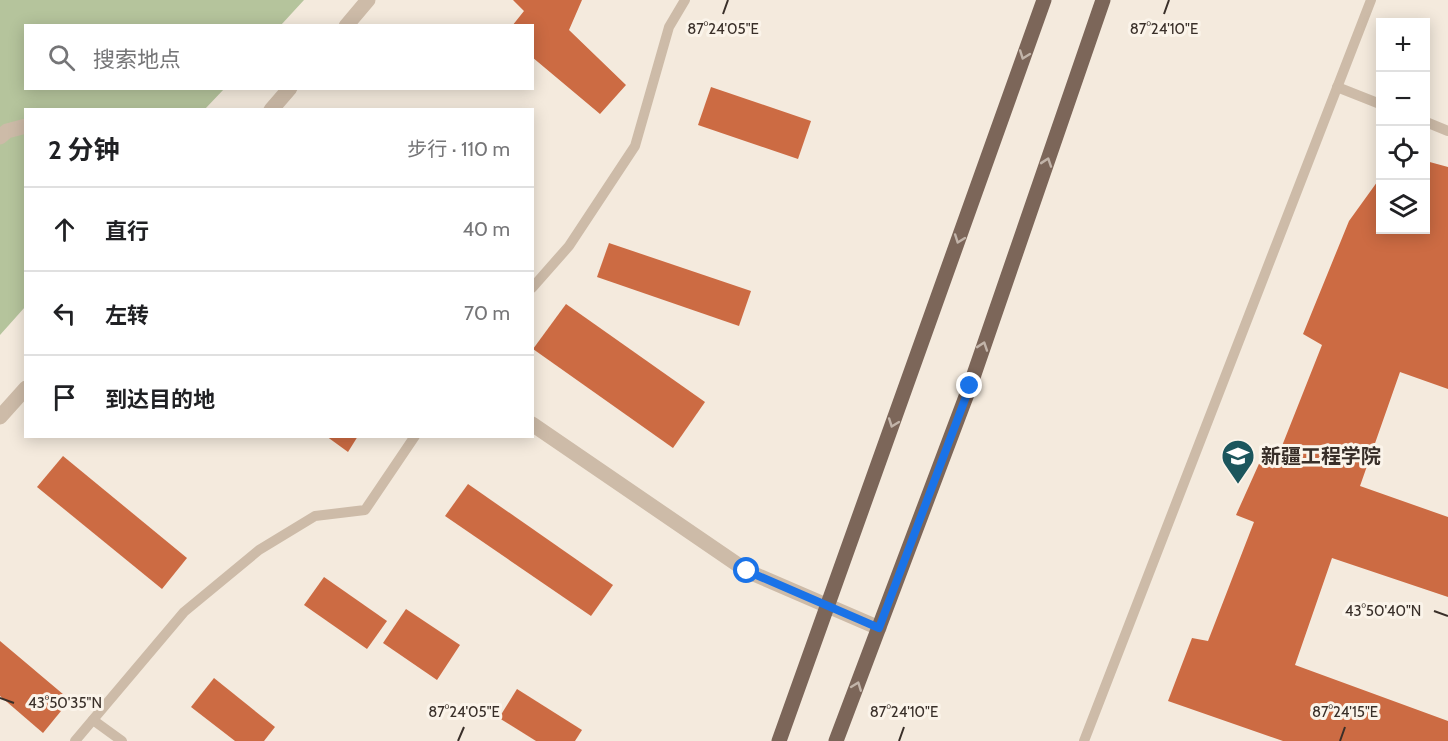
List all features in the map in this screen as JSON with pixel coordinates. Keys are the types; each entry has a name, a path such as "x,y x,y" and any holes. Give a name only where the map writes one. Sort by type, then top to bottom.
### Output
{"main road":[{"path":"779,741 1044,0"},
{"path":"836,741 970,386 1103,0"}],"street":[{"path":"348,24 368,0"},
{"path":"274,108 288,90"},
{"path":"0,136 7,131 24,127"},
{"path":"0,417 24,390"},
{"path":"534,425 747,571 879,628"}],"lane":[{"path":"534,286 569,246 635,146 669,27 685,0"},
{"path":"1084,741 1371,0"},
{"path":"1337,87 1376,102"},
{"path":"1430,124 1448,131"},
{"path":"75,741 184,612 259,550 315,516 365,510 415,438"},
{"path":"93,720 122,741"}],"green space":[{"path":"0,0 304,0 282,24 24,24 24,90 223,90 206,108 24,108 24,308 0,335"}],"building":[{"path":"513,0 582,0 569,30 626,85 600,114 534,59 534,24 514,24 524,11"},
{"path":"711,87 811,121 798,159 698,125"},
{"path":"1430,162 1448,167 1448,389 1400,372 1360,486 1448,517 1448,597 1332,558 1295,665 1448,721 1448,741 1283,741 1168,701 1192,638 1208,641 1254,522 1236,515 1267,446 1280,451 1322,345 1303,334 1349,221 1376,184 1376,234 1430,234"},
{"path":"609,243 751,291 739,326 597,277"},
{"path":"566,304 705,402 673,448 534,348"},
{"path":"329,438 357,438 348,452"},
{"path":"63,456 187,558 162,589 37,487"},
{"path":"468,484 613,585 591,616 445,516"},
{"path":"324,577 387,621 367,649 304,605"},
{"path":"406,609 460,645 437,680 383,643"},
{"path":"0,641 70,700 43,733 0,696"},
{"path":"214,678 275,727 264,741 235,741 191,707"},
{"path":"517,689 582,730 575,741 536,741 499,718"}],"place":[{"name":"新疆工程学院","path":"1238,485"}],"route":[{"path":"747,571 879,628 970,386"}]}
